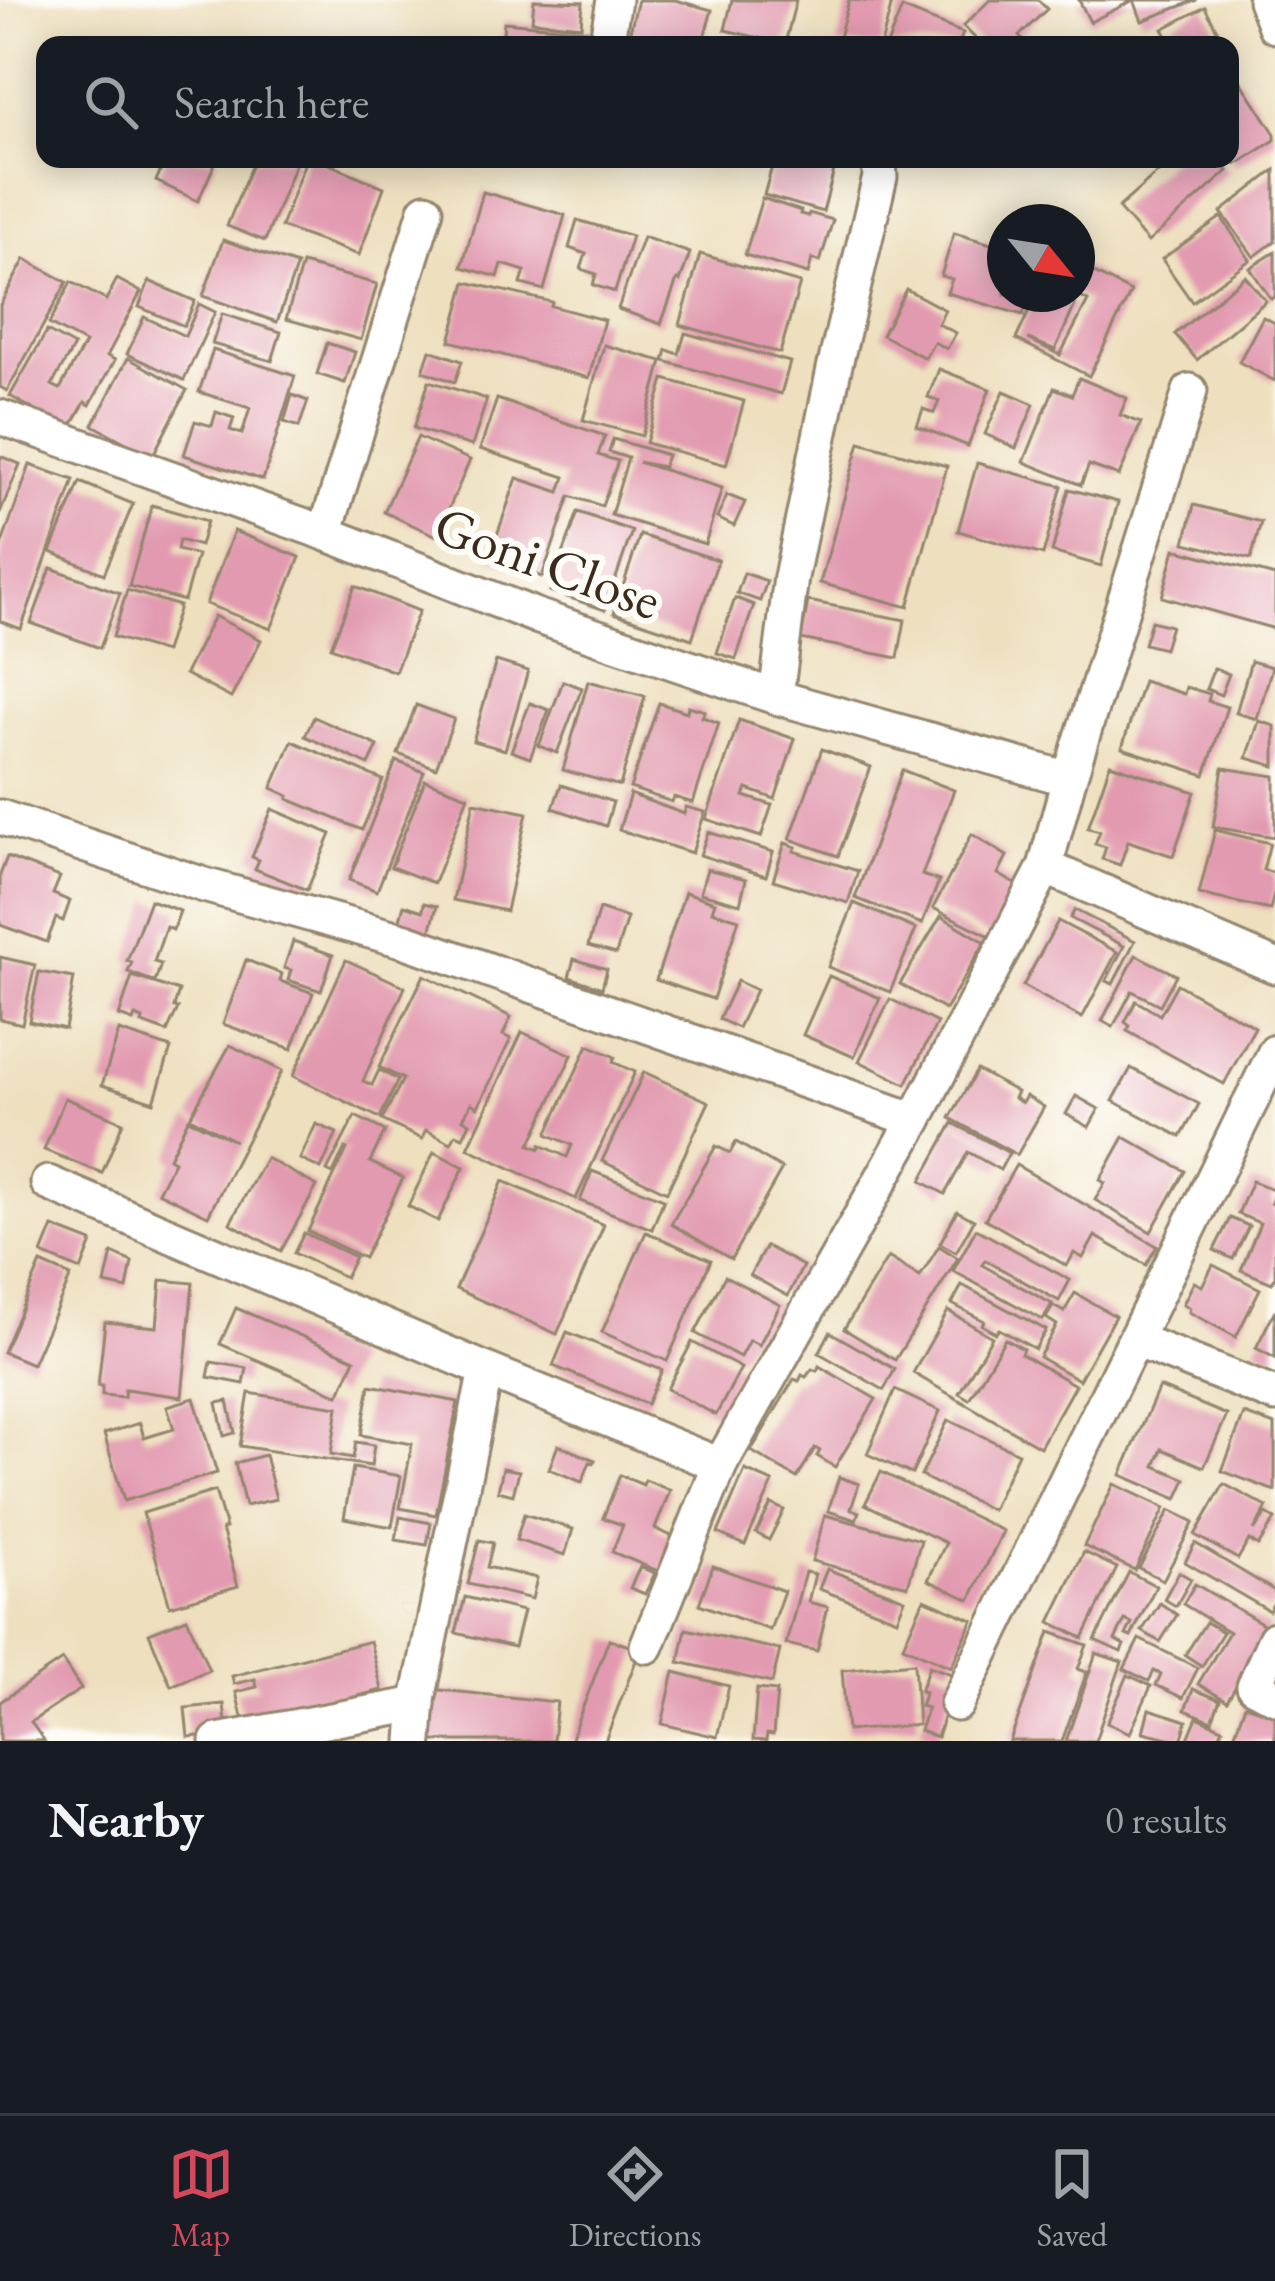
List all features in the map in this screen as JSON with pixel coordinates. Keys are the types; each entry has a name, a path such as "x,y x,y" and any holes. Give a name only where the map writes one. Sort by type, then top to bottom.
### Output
{"street":[{"path":"608,36 614,0"},
{"path":"1265,0 1275,26"},
{"path":"776,697 791,577 879,168"},
{"path":"325,532 426,209"},
{"path":"646,1646 720,1465 915,1120 1046,867 1190,391"},
{"name":"Goni Close","path":"0,417 325,532 539,617 776,697 1069,779"},
{"path":"0,818 204,885 406,941 915,1120"},
{"path":"1046,867 1275,966"},
{"path":"957,1704 1275,1052"},
{"path":"48,1183 720,1465"},
{"path":"1136,1340 1275,1395"},
{"path":"415,1741 418,1704 486,1370"},
{"path":"1275,1639 1254,1686 1275,1697"},
{"path":"217,1741 418,1704"}],"building":[{"path":"534,0 583,2 581,26 532,21"},
{"path":"638,0 675,0 712,10 705,36 629,35"},
{"path":"732,0 796,0 787,36 725,30"},
{"path":"849,0 892,3 883,36 839,36"},
{"path":"990,0 1038,0 1047,9 1019,36 973,36 963,26"},
{"path":"1079,0 1134,0 1090,22"},
{"path":"1134,0 1197,0 1142,21"},
{"path":"1205,7 1220,36 1167,36 1163,29"},
{"path":"902,8 963,33 962,36 891,36"},
{"path":"504,22 588,30 588,36 503,36"},
{"path":"1239,79 1275,134 1275,140 1239,163"},
{"path":"162,168 213,168 198,201 156,181"},
{"path":"250,168 293,168 265,241 227,226"},
{"path":"303,168 339,168 384,187 359,255 281,227"},
{"path":"772,168 835,168 823,212 764,195"},
{"path":"1163,168 1228,171 1148,242 1118,208"},
{"path":"1275,170 1275,241 1254,257 1221,212"},
{"path":"483,192 565,215 544,290 521,284 525,271 502,264 498,277 462,267"},
{"path":"762,198 800,214 833,220 820,262 812,259 808,274 745,255"},
{"path":"1221,217 1250,260 1192,302 1162,259"},
{"path":"577,220 632,236 615,292 593,285 596,274 581,269 586,254 569,248"},
{"path":"954,233 987,243 987,305 947,293 952,279 941,276"},
{"path":"643,237 690,253 661,324 618,309"},
{"path":"223,240 297,265 277,322 203,296"},
{"path":"1275,252 1275,297 1271,299 1250,268"},
{"path":"700,254 800,283 780,353 680,325"},
{"path":"25,259 67,282 7,391 0,387 0,305"},
{"path":"302,264 377,284 361,340 286,319"},
{"path":"1095,273 1131,292 1089,376 1016,339 1029,312 1072,312 1055,350 1028,339 1060,355 1082,312 1095,312"},
{"path":"1245,276 1266,301 1197,360 1175,334"},
{"path":"117,279 141,292 107,356 115,360 90,405 85,402 69,430 10,396 47,331 74,346 52,385 60,389 85,343 49,324 71,282 106,300"},
{"path":"149,281 195,301 184,326 139,307"},
{"path":"466,282 604,320 589,378 450,341"},
{"path":"906,289 945,310 938,324 956,333 947,349 934,342 925,358 882,335"},
{"path":"199,304 215,312 184,380 127,354 144,317 185,336"},
{"path":"222,314 281,332 272,361 212,344"},
{"path":"1263,317 1275,323 1275,381 1239,362"},
{"path":"685,333 790,362 781,394 664,361 667,350 679,354"},
{"path":"327,343 355,352 345,383 317,374"},
{"path":"604,345 662,361 642,436 583,420"},
{"path":"213,350 295,376 263,480 184,455 195,421 212,426 216,412 234,418 230,430 242,434 250,408 199,392"},
{"path":"430,350 462,361 455,382 423,371"},
{"path":"128,358 187,390 152,457 93,425"},
{"path":"939,369 990,389 968,446 917,426 923,409 934,413 939,401 928,397"},
{"path":"1079,378 1127,398 1120,415 1141,423 1119,476 1089,465 1081,485 1024,462 1054,388 1072,395"},
{"path":"664,379 744,401 726,465 646,443"},
{"path":"429,381 487,399 472,446 414,428"},
{"path":"1004,391 1034,404 1016,448 985,434"},
{"path":"292,395 308,401 299,427 284,422"},
{"path":"497,399 605,436 598,455 618,461 602,506 570,496 542,577 489,558 517,478 560,492 565,477 480,449"},
{"path":"418,437 470,460 437,536 384,512"},
{"path":"613,439 667,455 663,467 638,462 722,488 705,544 611,515 628,458 609,452"},
{"path":"860,442 947,466 908,607 820,583"},
{"path":"0,456 20,464 0,513"},
{"path":"977,463 1062,486 1043,555 958,531"},
{"path":"30,465 74,480 21,629 0,621 0,549"},
{"path":"80,482 133,504 104,574 51,552"},
{"path":"1069,489 1118,502 1101,566 1052,552"},
{"path":"727,495 745,502 734,526 717,518"},
{"path":"152,505 207,521 200,546 179,540 177,550 197,555 184,601 129,586"},
{"path":"1194,505 1261,522 1251,559 1185,543"},
{"path":"578,512 632,531 605,610 550,591"},
{"path":"234,531 300,557 271,629 206,604"},
{"path":"640,535 718,560 692,639 614,613"},
{"path":"1175,549 1275,576 1275,629 1162,597"},
{"path":"51,568 120,593 100,648 31,623"},
{"path":"744,573 767,581 760,601 737,593"},
{"path":"355,586 419,611 395,672 331,647"},
{"path":"127,590 179,606 165,652 113,637"},
{"path":"735,598 754,605 736,659 717,653"},
{"path":"808,601 905,620 898,658 801,639"},
{"path":"214,616 261,640 231,698 185,674"},
{"path":"1151,621 1171,626 1164,649 1144,644"},
{"path":"496,661 528,671 505,750 473,741"},
{"path":"1251,661 1272,667 1257,719 1236,713"},
{"path":"1214,668 1229,674 1221,695 1206,689"},
{"path":"563,681 582,688 557,753 539,746"},
{"path":"588,681 645,696 620,786 563,770"},
{"path":"1143,681 1184,694 1186,687 1210,694 1208,701 1227,707 1205,775 1122,748"},
{"path":"530,703 549,710 530,758 511,751"},
{"path":"659,703 687,712 688,706 705,711 702,717 719,723 693,803 674,797 672,802 630,788"},
{"path":"416,705 454,719 436,768 398,754"},
{"path":"314,717 378,746 369,765 305,736"},
{"path":"739,720 795,739 775,799 747,789 744,796 772,805 761,837 706,819"},
{"path":"1259,721 1275,726 1275,766 1247,758"},
{"path":"292,741 383,780 362,830 272,788"},
{"path":"822,749 871,767 838,856 790,839"},
{"path":"396,761 424,772 377,891 349,880"},
{"path":"1110,764 1195,792 1173,856 1128,841 1120,865 1102,859 1106,847 1095,844 1100,831 1088,828"},
{"path":"1223,768 1275,776 1275,837 1213,827"},
{"path":"902,770 954,790 922,875 939,881 922,924 855,898"},
{"path":"425,780 468,796 434,883 391,867"},
{"path":"561,785 613,802 606,826 553,808"},
{"path":"630,794 684,814 686,807 705,812 692,853 619,830"},
{"path":"474,802 527,813 506,911 453,900"},
{"path":"272,809 331,834 307,890 255,869 259,860 252,857"},
{"path":"1215,830 1270,843 1263,870 1275,873 1270,910 1199,894"},
{"path":"708,832 773,852 766,876 700,855"},
{"path":"972,834 1007,856 998,874 1019,886 992,937 933,908"},
{"path":"785,843 796,847 794,851 858,871 848,903 773,880"},
{"path":"7,857 60,877 53,894 70,901 63,921 56,918 47,942 0,925 0,875"},
{"path":"707,869 746,879 740,904 700,893"},
{"path":"685,892 715,902 712,911 739,919 713,999 656,980"},
{"path":"150,900 180,911 173,930 166,927 154,962 161,964 155,982 128,972 132,962 127,961"},
{"path":"424,903 437,906 430,932 399,923 404,905 423,911"},
{"path":"854,903 916,929 890,992 828,967"},
{"path":"599,909 627,918 616,954 588,946"},
{"path":"1075,910 1135,941 1113,984 1106,981 1124,946 1070,918"},
{"path":"941,916 985,942 945,1010 900,984"},
{"path":"1058,921 1117,952 1082,1018 1023,986"},
{"path":"293,941 333,955 321,991 288,980 291,970 284,968"},
{"path":"1136,955 1176,975 1160,1005 1132,991 1113,1027 1102,1021"},
{"path":"0,957 35,965 22,1024 0,1019"},
{"path":"574,959 607,969 602,988 569,977"},
{"path":"246,960 282,974 280,981 313,993 292,1049 223,1024"},
{"path":"346,960 405,987 363,1081 372,1085 379,1070 398,1080 380,1118 293,1076"},
{"path":"39,972 74,978 65,1029 29,1021"},
{"path":"424,975 511,1017 503,1035 511,1039 478,1107 471,1103 463,1119 470,1123 463,1137 456,1134 451,1143 426,1130 422,1139 382,1120 403,1079 379,1067"},
{"path":"132,976 179,991 174,1007 178,1008 167,1032 135,1016 133,1021 119,1016"},
{"path":"829,976 880,998 854,1057 803,1035"},
{"path":"737,981 756,990 738,1028 719,1019"},
{"path":"1177,984 1255,1027 1224,1084 1127,1031 1130,1026 1125,1022 1136,1001 1160,1015"},
{"path":"890,999 937,1023 906,1084 859,1061"},
{"path":"119,1031 171,1048 154,1102 102,1085"},
{"path":"522,1032 572,1055 530,1145 540,1149 541,1145 567,1157 572,1145 547,1134 588,1045 635,1072 576,1199 468,1148"},
{"path":"230,1045 282,1071 208,1216 158,1192 188,1119 235,1141 190,1117"},
{"path":"1131,1068 1199,1104 1181,1137 1113,1101"},
{"path":"977,1070 1017,1092 1014,1098 1022,1103 1026,1096 1044,1107 1017,1155 950,1118"},
{"path":"644,1072 709,1102 667,1192 602,1161"},
{"path":"1076,1096 1099,1109 1089,1127 1066,1114"},
{"path":"65,1098 123,1122 102,1173 44,1150"},
{"path":"355,1116 385,1131 370,1162 403,1178 364,1258 308,1231 347,1149 333,1174 327,1171"},
{"path":"953,1123 1009,1153 1000,1170 968,1152 945,1194 921,1181"},
{"path":"316,1124 337,1133 321,1169 300,1159"},
{"path":"1124,1137 1185,1171 1151,1232 1095,1200 1105,1183 1100,1180"},
{"path":"736,1142 782,1169 731,1259 671,1224 716,1146 730,1153"},
{"path":"434,1152 464,1167 438,1221 408,1206"},
{"path":"266,1158 317,1186 281,1251 230,1223"},
{"path":"1016,1165 1157,1246 1146,1265 1095,1236 1083,1258 1074,1253 1067,1266 985,1219"},
{"path":"592,1171 664,1199 652,1229 580,1201"},
{"path":"503,1181 604,1225 557,1334 456,1289"},
{"path":"1252,1181 1275,1190 1272,1283 1241,1270 1260,1223 1238,1214"},
{"path":"957,1211 974,1220 956,1252 940,1243"},
{"path":"1230,1218 1249,1226 1233,1259 1214,1250"},
{"path":"53,1227 92,1242 81,1270 42,1254"},
{"path":"976,1229 1070,1280 1059,1301 985,1260 982,1265 1052,1304 1043,1320 953,1271"},
{"path":"646,1232 711,1260 667,1361 602,1332"},
{"path":"304,1233 355,1257 345,1277 294,1253"},
{"path":"766,1246 803,1266 788,1296 750,1275"},
{"path":"939,1246 958,1258 895,1360 844,1329 888,1257 920,1277"},
{"path":"112,1253 132,1262 127,1289 105,1284"},
{"path":"41,1263 71,1276 32,1364 3,1352"},
{"path":"1213,1265 1260,1289 1236,1337 1189,1312 1183,1304 1194,1282 1202,1286"},
{"path":"725,1276 780,1305 759,1345 749,1340 740,1357 695,1333"},
{"path":"161,1280 193,1283 182,1397 125,1389 124,1397 102,1395 102,1386 98,1386 105,1322 157,1327"},
{"path":"962,1285 1046,1330 1035,1349 999,1329 996,1333 952,1304"},
{"path":"1075,1293 1115,1316 1079,1380 1039,1357 1057,1325 1046,1318 1053,1306 1064,1312"},
{"path":"236,1308 355,1359 339,1395 220,1344"},
{"path":"1275,1310 1275,1358 1256,1348"},
{"path":"948,1311 992,1337 959,1393 969,1399 1005,1339 1023,1349 1021,1354 1075,1385 1040,1447 913,1373"},
{"path":"567,1332 662,1370 647,1404 553,1366"},
{"path":"830,1332 895,1369 884,1390 819,1353"},
{"path":"692,1342 741,1368 716,1415 667,1389"},
{"path":"211,1362 247,1368 244,1384 208,1377"},
{"path":"819,1366 876,1399 835,1467 817,1456 820,1451 815,1448 797,1478 751,1451 794,1379 799,1381"},
{"path":"370,1385 458,1402 436,1515 400,1508 412,1444 361,1435"},
{"path":"1159,1387 1227,1415 1204,1467 1162,1449 1155,1466 1186,1479 1177,1499 1121,1475"},
{"path":"895,1390 940,1411 912,1474 867,1454"},
{"path":"249,1393 338,1407 331,1454 353,1458 356,1442 374,1445 371,1466 240,1446"},
{"path":"194,1398 217,1473 124,1501 104,1434 140,1423 144,1438 174,1429 167,1406"},
{"path":"228,1401 235,1433 224,1436 217,1403"},
{"path":"1244,1414 1275,1425 1275,1491 1222,1471"},
{"path":"948,1420 1018,1453 992,1510 921,1476"},
{"path":"558,1445 595,1460 582,1482 549,1469"},
{"path":"265,1455 276,1499 245,1506 235,1463"},
{"path":"353,1468 401,1476 392,1527 344,1518"},
{"path":"503,1468 519,1471 513,1495 498,1491"},
{"path":"745,1470 773,1482 745,1545 718,1533"},
{"path":"881,1472 1003,1531 970,1600 928,1580 946,1543 865,1504"},
{"path":"620,1475 670,1490 655,1529 679,1539 665,1574 612,1552 623,1525 603,1518"},
{"path":"839,1477 859,1484 851,1509 859,1512 856,1520 828,1511"},
{"path":"1114,1484 1165,1508 1135,1570 1084,1546"},
{"path":"1224,1484 1267,1507 1254,1531 1266,1514 1275,1519 1258,1546 1249,1540 1238,1559 1195,1535"},
{"path":"215,1491 238,1586 170,1606 143,1513"},
{"path":"771,1504 784,1510 769,1540 756,1533"},
{"path":"1170,1510 1194,1522 1163,1580 1139,1568"},
{"path":"524,1514 573,1529 565,1555 516,1540"},
{"path":"825,1515 921,1540 908,1586 812,1561"},
{"path":"400,1517 431,1523 427,1545 396,1540"},
{"path":"479,1540 493,1543 487,1567 537,1578 532,1599 468,1584"},
{"path":"1195,1543 1275,1591 1269,1611 1185,1562"},
{"path":"1084,1552 1117,1568 1083,1638 1050,1622"},
{"path":"713,1566 784,1591 770,1630 699,1604"},
{"path":"640,1567 655,1573 645,1594 630,1588"},
{"path":"827,1569 905,1599 897,1619 819,1589"},
{"path":"805,1572 815,1574 808,1602 828,1607 817,1651 786,1644"},
{"path":"1129,1572 1156,1586 1131,1637 1126,1635 1132,1623 1125,1620 1115,1640 1124,1645 1121,1652 1095,1640"},
{"path":"1179,1572 1191,1579 1176,1606 1164,1599"},
{"path":"1195,1584 1270,1628 1227,1701 1198,1684 1229,1632 1183,1604"},
{"path":"465,1597 523,1611 514,1647 456,1633"},
{"path":"924,1599 973,1620 951,1667 903,1646"},
{"path":"1160,1603 1177,1615 1160,1642 1142,1631"},
{"path":"187,1618 209,1670 171,1686 149,1633"},
{"path":"1206,1622 1223,1632 1202,1666 1185,1655"},
{"path":"686,1629 780,1650 772,1683 679,1662"},
{"path":"1050,1632 1087,1645 1078,1669 1087,1672 1062,1741 1010,1741"},
{"path":"609,1639 640,1650 605,1741 570,1741"},
{"path":"1139,1639 1198,1668 1183,1698 1156,1685 1161,1674 1154,1671 1149,1681 1124,1669"},
{"path":"370,1641 382,1690 244,1725 236,1692 257,1687 255,1679 234,1684 232,1676"},
{"path":"1096,1653 1122,1662 1095,1741 1066,1741"},
{"path":"62,1660 81,1689 31,1722 44,1741 0,1741 0,1702"},
{"path":"914,1663 918,1725 847,1731 842,1670"},
{"path":"929,1666 957,1676 937,1737 920,1731 927,1708 920,1706 925,1692 920,1691"},
{"path":"674,1672 729,1686 717,1737 662,1724"},
{"path":"1128,1675 1151,1686 1130,1733 1107,1723"},
{"path":"431,1689 557,1702 553,1741 425,1741"},
{"path":"757,1689 777,1691 773,1735 767,1734 766,1741 753,1740"},
{"path":"1193,1689 1220,1700 1212,1721 1185,1710"},
{"path":"224,1704 227,1733 188,1737 185,1708"},
{"path":"1245,1705 1275,1715 1275,1741 1232,1741"},
{"path":"1149,1709 1187,1721 1181,1741 1143,1732"},
{"path":"1197,1717 1223,1728 1217,1741 1187,1741"}]}
